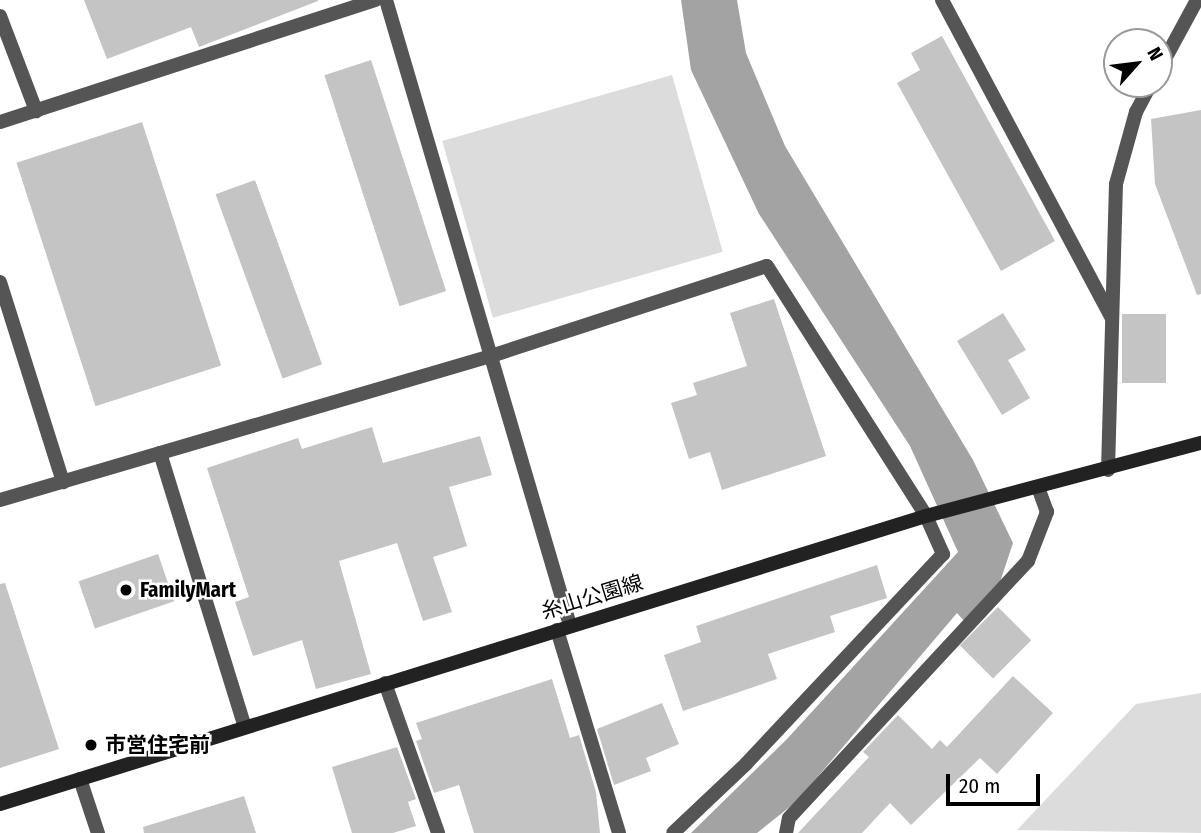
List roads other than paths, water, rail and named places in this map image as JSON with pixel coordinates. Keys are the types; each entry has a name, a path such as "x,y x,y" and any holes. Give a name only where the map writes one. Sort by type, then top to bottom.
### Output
{"main road":[{"name":"糸山公園線","path":"0,804 926,516 1039,490 1201,443"}],"street":[{"path":"0,122 376,0"},
{"path":"386,0 491,356 619,833"},
{"path":"942,0 1112,318"},
{"path":"1173,44 1197,0"},
{"path":"0,16 36,111"},
{"path":"1108,470 1116,184 1136,112 1144,98"},
{"path":"0,500 491,356 767,266 926,516 943,554 746,764 673,833"},
{"path":"0,282 64,482"},
{"path":"160,453 245,727"},
{"path":"786,833 789,818 1028,561 1046,512 1039,490"},
{"path":"385,683 438,833"},
{"path":"80,779 98,833"}],"place":[{"name":"FamilyMart","path":"126,590"},
{"name":"市営住宅前","path":"91,745"}]}
